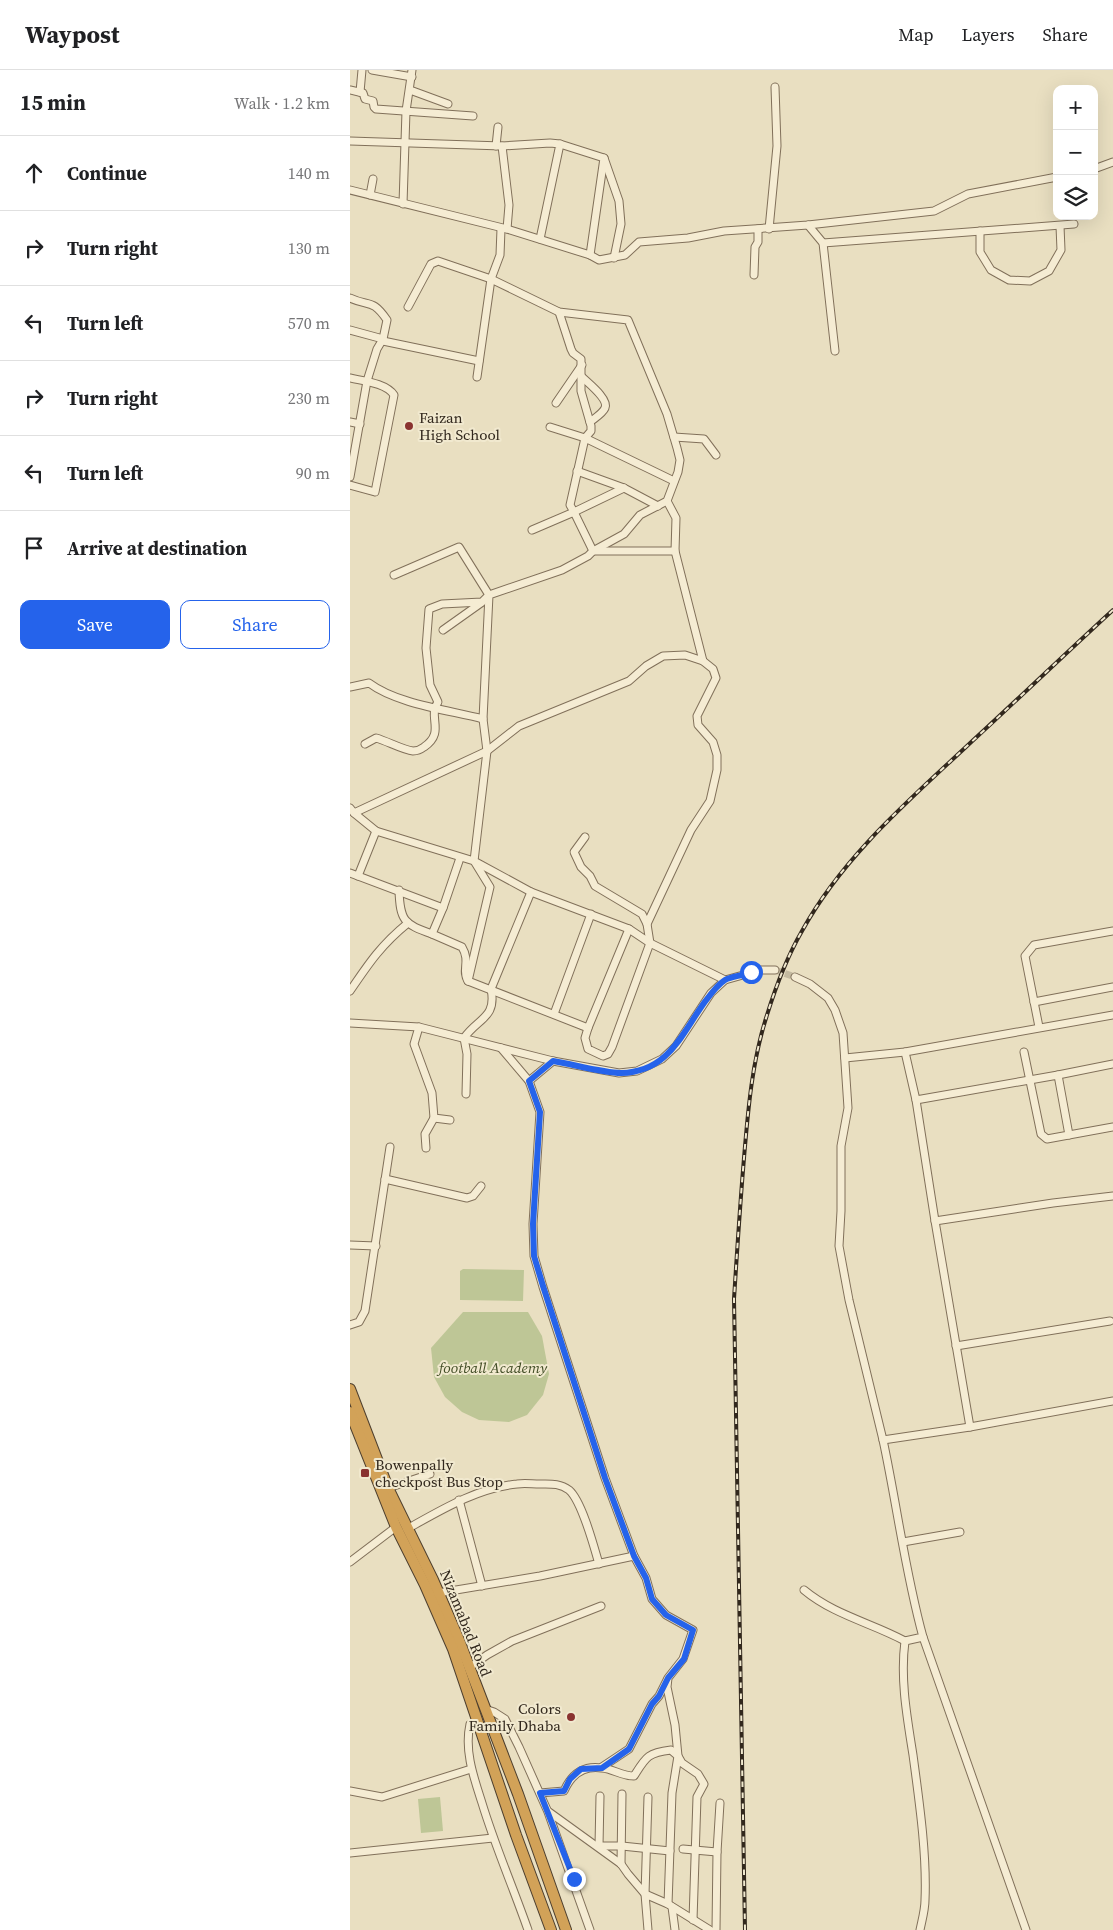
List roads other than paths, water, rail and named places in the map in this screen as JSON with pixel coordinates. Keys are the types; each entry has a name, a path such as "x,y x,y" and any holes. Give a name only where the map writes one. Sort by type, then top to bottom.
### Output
{"highway":[{"name":"Nizamabad Road","path":"350,1389 388,1488 438,1593 469,1668 518,1794 566,1930"},
{"name":"Nizamabad Road","path":"350,1412 396,1527 425,1585 453,1649 516,1835 551,1930"}],"street":[{"path":"360,92 362,70"},
{"path":"376,70 412,73 406,111 403,204"},
{"path":"769,228 777,146 775,87"},
{"path":"350,90 363,93 365,99 373,101 376,108 473,116"},
{"path":"410,90 448,104"},
{"path":"477,377 492,279 500,255 509,205 499,146 498,127"},
{"path":"350,140 405,144 499,146 550,142 604,158"},
{"path":"540,240 560,144"},
{"path":"590,255 604,158"},
{"path":"604,158 619,201 621,224 614,258"},
{"path":"1098,167 1113,162"},
{"path":"350,190 504,229 590,255 599,260 625,255 639,242 688,238 724,231 808,225 934,211 968,194 1053,178"},
{"path":"370,195 373,179"},
{"path":"823,243 1074,224"},
{"path":"808,225 823,243 835,351"},
{"path":"980,231 980,252 991,270 1009,280 1030,281 1049,271 1061,250 1060,226"},
{"path":"754,275 758,229"},
{"path":"408,306 431,264 438,261 492,279 559,312 628,320 667,414 680,460 667,501 640,515 624,534 562,570 489,595 443,630"},
{"path":"350,298 370,303 382,312 387,320 383,340 377,349 367,381 350,477"},
{"path":"559,312 570,348 581,359 583,365 582,401 590,422 591,431 585,438 570,505 593,551"},
{"path":"350,330 383,340 479,361"},
{"path":"556,403 583,365"},
{"path":"582,376 606,402 605,409 590,422"},
{"path":"350,378 367,381 389,390 394,395 375,492 350,485"},
{"path":"350,422 360,424"},
{"path":"550,427 585,438 674,481"},
{"path":"674,437 704,439 716,455"},
{"path":"577,471 624,488 658,506"},
{"path":"532,530 624,488"},
{"path":"667,501 676,518 675,551 703,661"},
{"path":"394,575 459,547 489,595 483,719 487,751 474,861 490,887 468,981"},
{"path":"593,551 675,551"},
{"path":"364,744 376,738 412,751 420,750 429,744 436,735 435,707 438,702 430,685 426,648 429,609 442,604 481,602"},
{"path":"647,924 691,830 710,801 717,770 717,755 713,742 698,725 697,716 716,678 713,669 703,661 685,655 663,656 646,666 629,681 519,726 487,751 352,810 376,831 474,861 530,892 629,929 650,943 725,980"},
{"path":"350,687 369,683 375,688 408,702 483,719"},
{"path":"358,876 376,831"},
{"path":"585,837 574,852 581,867 590,876 594,886 642,914 647,924 650,943 612,1047 605,1056 591,1052 588,1049 586,1038 588,1028 629,929"},
{"path":"432,934 460,858"},
{"path":"350,873 443,908"},
{"path":"399,890 400,911 412,927 462,947 467,958 465,974 468,981 588,1028"},
{"path":"466,1094 467,1054 464,1038 472,1026 487,1016 493,1001 491,989 530,892"},
{"path":"554,1014 591,914"},
{"path":"350,991 388,939 408,923"},
{"path":"1039,1027 1025,956 1028,950 1034,945 1113,931"},
{"path":"350,1023 419,1027 553,1061 619,1073 637,1071 662,1059 676,1046 711,993 725,980 761,970 775,970"},
{"path":"795,977 810,984 828,998 835,1010 842,1033 848,1108 842,1146 839,1246 849,1300 883,1440 912,1598 923,1637 1026,1930"},
{"path":"1034,1002 1113,987"},
{"path":"845,1058 905,1052 1113,1015"},
{"path":"419,1027 414,1044 432,1094 434,1118 425,1134 426,1148"},
{"path":"500,1048 529,1081 540,1112 533,1198 534,1256 605,1478 634,1556 646,1578 652,1599 666,1615 693,1630 684,1659 668,1678 659,1696 652,1704 629,1749 602,1768"},
{"path":"905,1052 916,1100 970,1427"},
{"path":"1024,1052 1041,1134 1047,1139 1113,1127"},
{"path":"529,1081 553,1061"},
{"path":"916,1100 1113,1064"},
{"path":"1058,1075 1069,1135"},
{"path":"434,1118 450,1120"},
{"path":"350,1325 359,1322 365,1311 390,1147"},
{"path":"385,1179 467,1198 473,1196 481,1186"},
{"path":"935,1221 1113,1196"},
{"path":"350,1245 376,1246"},
{"path":"956,1346 1110,1322"},
{"path":"883,1440 970,1427 1113,1401"},
{"path":"388,1488 430,1474"},
{"path":"407,1529 459,1500 517,1484 556,1484 570,1490 577,1502 585,1519 600,1564"},
{"path":"459,1500 482,1586"},
{"path":"350,1562 396,1527"},
{"path":"903,1542 960,1532"},
{"path":"438,1593 540,1576 634,1556"},
{"path":"804,1590 814,1598 840,1612 890,1632 905,1641 923,1637"},
{"path":"469,1668 512,1641 601,1606"},
{"path":"905,1641 903,1659 905,1707 913,1756 922,1839 925,1900 920,1930"},
{"path":"668,1678 667,1687 675,1724 678,1756 672,1793 670,1851 670,1906 675,1930"},
{"path":"485,1709 505,1719 548,1812 590,1930"},
{"path":"478,1720 470,1724 468,1736 471,1769 493,1838 528,1930"},
{"path":"540,1793 564,1791 570,1779 581,1769 602,1768 624,1776 634,1776 646,1758 671,1750 682,1763 698,1774 704,1784 697,1797 695,1851 696,1924"},
{"path":"351,1791 382,1797 471,1769"},
{"path":"621,1864 622,1794"},
{"path":"599,1846 600,1796"},
{"path":"648,1797 645,1894 648,1930"},
{"path":"716,1930 720,1803"},
{"path":"548,1812 599,1846 621,1864 645,1894 670,1906 696,1924 710,1930"},
{"path":"350,1853 493,1838"},
{"path":"599,1846 622,1846 670,1851"},
{"path":"683,1849 717,1852"}],"tunnel":[{"path":"775,970 795,977"}],"railway":[{"path":"745,1930 734,1299 747,1122 751,1086 762,1032 770,1004 787,961 818,904 836,879 899,810 1113,610"}],"place":[{"name":"Faizan High School","path":"409,426"},
{"name":"Bowenpally checkpost Bus Stop","path":"365,1473"},
{"name":"Colors Family Dhaba","path":"571,1717"}],"park label":[{"name":"football Academy","path":"493,1367"}]}
